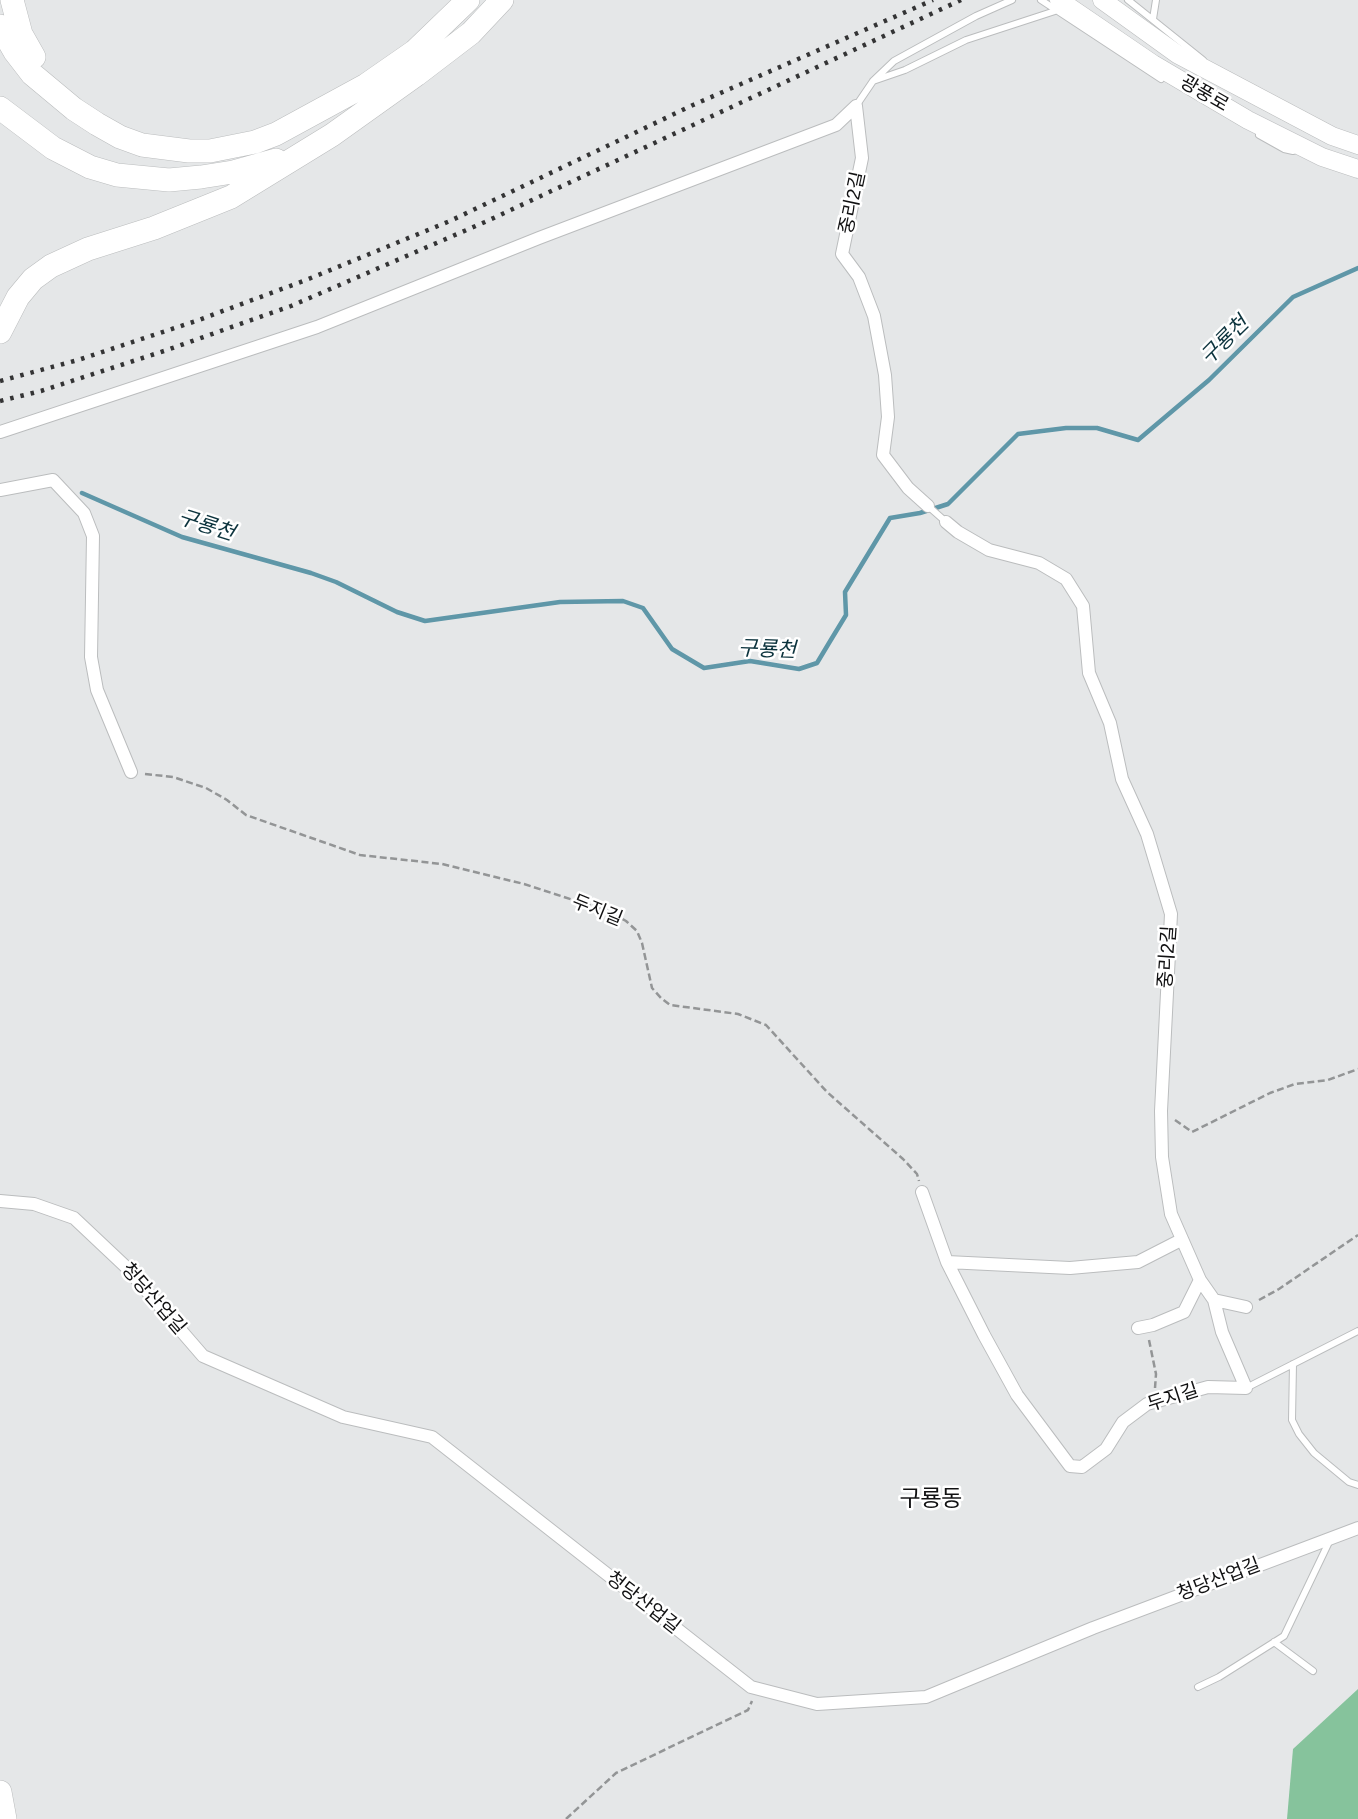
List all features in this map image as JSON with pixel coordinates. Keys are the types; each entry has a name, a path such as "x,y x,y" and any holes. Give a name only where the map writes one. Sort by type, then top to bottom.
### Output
{"highway":[{"path":"12,0 21,33 34,58 74,109"},
{"path":"0,26 33,74 74,109 120,137 142,145 210,151 255,142 298,124 366,85 415,51 468,0"},
{"path":"0,332 11,307 33,279 59,261 88,248 197,212 231,197 356,118 433,63 471,33 502,0"},
{"path":"0,108 53,148 90,167 141,179 169,180 233,172 307,149"},
{"path":"0,1792 5,1819"}],"main road":[{"name":"광풍로","path":"1102,0 1177,54 1332,136 1358,145"},
{"name":"광풍로","path":"1057,5 1248,120 1322,156 1358,169"}],"street":[{"path":"0,432 317,327 539,238 836,125 856,106"},
{"name":"중리2길","path":"856,106 862,158 842,254 859,277 874,316 885,375 888,417 883,455 908,488 929,506"},
{"path":"0,490 53,480 85,513 93,536 90,657 97,690 131,772"},
{"name":"중리2길","path":"946,522 989,550 1039,563 1066,579 1083,606 1089,673 1110,723 1122,779 1147,834 1171,914 1161,1111 1161,1157 1171,1214 1200,1280 1214,1300 1222,1332 1246,1388"},
{"name":"두지길","path":"922,1192 947,1262 1017,1395 1070,1466 1083,1467 1106,1449 1123,1422 1147,1404 1208,1387 1246,1388"},
{"name":"청당산업길","path":"0,1201 34,1204 74,1218 126,1268 203,1356 343,1417 432,1437 751,1687 817,1704 926,1697 1093,1628 1358,1528"},
{"path":"947,1262 1070,1268 1138,1262 1181,1240"},
{"path":"1142,1327 1184,1312 1200,1280"},
{"path":"1214,1300 1246,1307"}],"lane":[{"path":"856,106 873,81 894,61 976,16 1012,0"},
{"path":"1041,0 1057,5 1169,84"},
{"path":"1128,0 1232,83"},
{"path":"1153,19 1156,0"},
{"path":"873,81 905,71 966,40 1057,5"},
{"path":"1181,90 1284,149 1322,156"},
{"path":"929,506 946,522"},
{"name":"두지길","path":"1246,1388 1358,1331"},
{"path":"1293,1364 1292,1420 1299,1434 1314,1453 1349,1482 1358,1485"},
{"path":"1198,1688 1284,1636 1331,1537"},
{"path":"1274,1642 1312,1671"}],"path":[{"name":"두지길","path":"131,772 173,777 206,788 227,800 246,816 360,855 442,864 524,884 607,911 626,921 637,931 652,988 661,999 670,1005 738,1014 766,1025 827,1092 903,1158 916,1174 922,1192"},
{"path":"1161,1111 1192,1132 1270,1093 1295,1084 1328,1080 1358,1069"},
{"path":"1246,1307 1279,1289 1358,1235"},
{"path":"1142,1327 1156,1374 1156,1386 1147,1404"},
{"path":"566,1819 616,1773 748,1710 758,1689"}],"green space":[{"path":"1358,1689 1358,1819 1287,1819 1293,1749"}],"waterway":[{"name":"구룡천","path":"82,493 182,537 311,573 336,582 397,612 425,621 560,602 623,601 643,608 672,649 704,668 750,661 799,669 817,663 846,615 845,592 890,518 920,513 948,504 1018,434 1066,428 1097,428 1138,440 1209,380 1293,297 1358,268"}],"railway":[{"path":"0,381 78,360 196,321 306,280 450,221 693,105 933,0"},
{"path":"0,401 41,391 167,350 291,306 485,222 961,0"}],"district":[{"name":"구룡동","path":"931,1500"}]}
